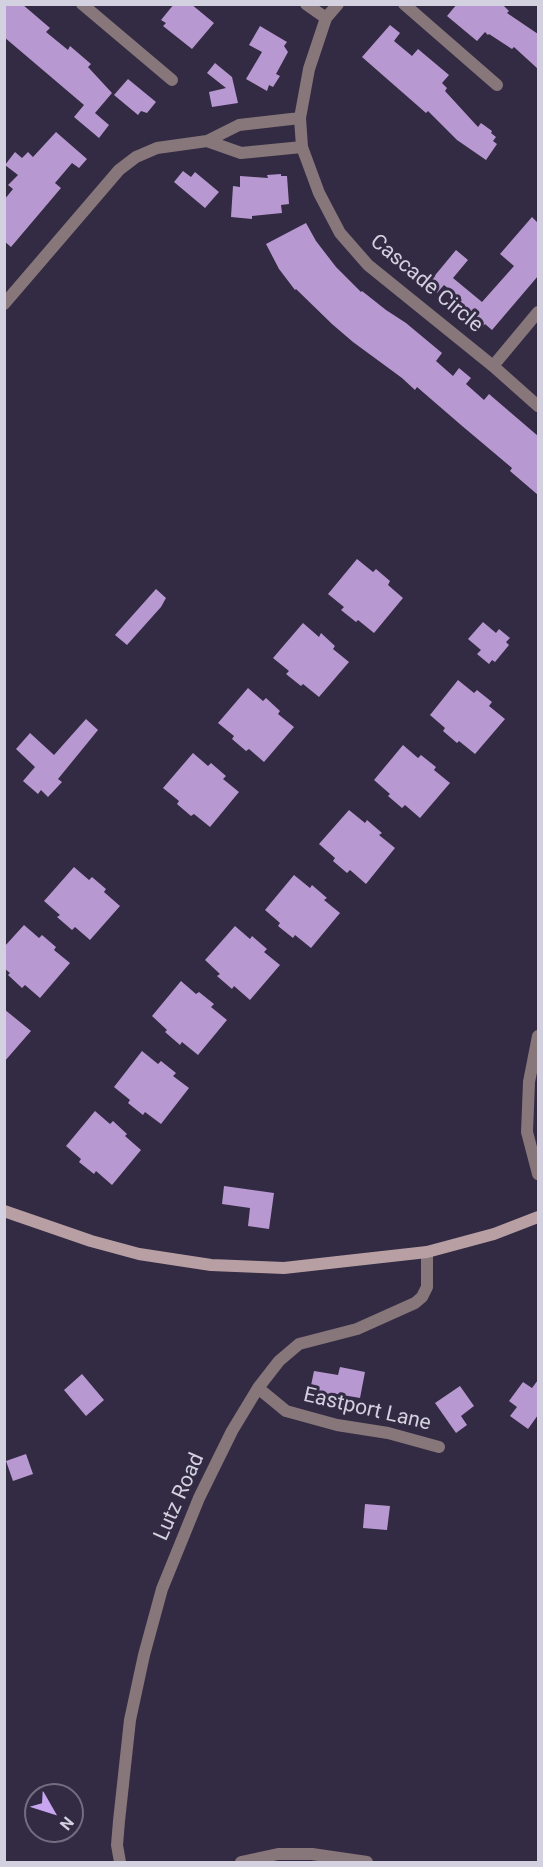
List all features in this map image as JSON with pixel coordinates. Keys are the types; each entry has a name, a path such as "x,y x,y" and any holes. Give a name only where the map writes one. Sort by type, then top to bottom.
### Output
{"main road":[{"path":"4,1210 90,1241 139,1254 211,1265 284,1268 427,1252 494,1234 538,1217"}],"street":[{"path":"82,4 172,80"},
{"path":"306,4 326,18"},
{"name":"Cascade Circle","path":"338,4 326,18 309,69 300,118 302,147 319,193 340,233 368,265 493,366 538,406"},
{"path":"404,4 497,85"},
{"path":"4,304 119,170 135,157 158,148 207,141 239,125 300,118"},
{"path":"207,141 241,153 302,147"},
{"path":"493,366 538,312"},
{"path":"538,1036 529,1082 527,1132 538,1174"},
{"name":"Lutz Road","path":"120,1863 117,1845 130,1720 144,1655 162,1589 208,1479 232,1431 258,1388 279,1361 299,1344 357,1329 415,1303 427,1287 427,1252"},
{"name":"Eastport Lane","path":"258,1388 286,1411 337,1425 388,1434 439,1447"},
{"path":"241,1863 278,1854 312,1854 367,1863"}],"building":[{"path":"4,4 22,4 50,28 46,32 68,50 70,46 91,64 88,67 112,93 95,113 109,125 99,138 74,117 84,105 4,37"},
{"path":"174,4 191,4 214,23 192,49 163,26 166,23 161,20"},
{"path":"457,4 502,4 509,11 507,13 538,34 538,69 514,47 512,49 485,32 477,41 447,16"},
{"path":"390,25 400,33 394,41 412,56 418,49 449,75 442,83 447,88 445,91 478,127 481,123 492,131 491,133 496,137 493,141 497,144 486,160 457,140 428,111 426,113 362,57"},
{"path":"260,26 287,42 284,46 288,52 276,74 280,76 273,87 269,85 267,91 246,79 262,52 249,45"},
{"path":"215,63 232,77 238,103 212,107 209,92 226,88 207,73"},
{"path":"128,79 156,102 147,113 141,111 138,115 114,95"},
{"path":"56,132 87,159 79,168 72,163 55,183 61,188 11,247 4,241 4,200 13,189 8,185 18,175 5,165 15,152 22,158 28,152 33,157"},
{"path":"183,171 191,177 195,172 219,192 205,208 174,182"},
{"path":"281,174 281,176 287,176 289,204 281,205 282,213 252,216 252,219 231,217 233,186 240,187 240,176 268,178 267,175"},
{"path":"532,217 538,223 538,276 492,330 485,324 481,329 455,307 462,300 444,285 437,293 427,285 456,250 468,260 453,278 482,302 514,266 500,254"},
{"path":"306,223 316,241 336,267 361,292 406,323 442,353 436,361 453,376 459,368 471,378 466,384 484,400 489,394 538,436 538,495 510,471 512,468 417,387 415,390 353,342 295,290 279,269 266,244"},
{"path":"357,559 373,572 376,569 390,581 388,585 403,598 374,633 341,610 344,607 328,594"},
{"path":"156,589 166,598 161,607 127,645 115,635"},
{"path":"483,622 496,633 499,629 510,638 506,642 509,645 495,662 492,660 489,664 477,654 481,650 468,639"},
{"path":"303,623 319,637 321,633 335,646 333,649 349,662 319,697 286,674 289,671 273,658"},
{"path":"458,680 474,693 477,690 492,702 489,706 505,719 475,754 443,731 445,728 430,715"},
{"path":"248,688 263,701 266,698 280,711 278,714 294,727 264,762 249,749 246,751 232,739 234,736 218,723"},
{"path":"86,719 98,730 58,779 62,782 48,797 41,790 38,794 23,781 35,767 16,749 30,733 54,755"},
{"path":"403,745 418,758 421,755 436,767 434,770 450,783 420,818 405,805 402,808 374,780"},
{"path":"193,753 208,766 211,763 226,776 223,779 239,792 210,827 194,814 191,816 177,804 179,801 163,788"},
{"path":"349,810 365,823 367,820 382,833 379,835 395,848 366,884 350,870 347,873 319,844"},
{"path":"74,867 89,880 92,877 120,906 90,940 75,927 72,930 44,901"},
{"path":"294,875 310,888 312,885 327,898 324,900 340,913 311,948 295,935 293,938 278,926 280,923 265,910"},
{"path":"24,925 39,938 42,935 56,947 54,950 70,963 40,998 25,985 22,988 4,968 4,947"},
{"path":"235,926 250,939 252,936 267,949 264,952 280,965 250,1000 234,986 232,989 217,976 220,974 205,960"},
{"path":"181,981 196,994 199,992 214,1004 211,1007 227,1020 198,1055 182,1042 180,1045 152,1016"},
{"path":"4,1009 31,1031 4,1062"},
{"path":"142,1051 158,1064 161,1061 176,1073 173,1076 189,1088 161,1124 145,1112 143,1115 114,1087"},
{"path":"95,1111 110,1124 113,1121 141,1150 112,1185 96,1171 94,1174 79,1162 81,1159 66,1146"},
{"path":"224,1186 274,1193 269,1229 248,1226 250,1208 222,1204"},
{"path":"340,1367 365,1372 360,1398 331,1393 329,1405 308,1400 314,1371 338,1375"},
{"path":"82,1374 104,1400 86,1416 64,1390"},
{"path":"538,1380 538,1415 528,1429 510,1416 517,1407 509,1401 523,1382 532,1388"},
{"path":"460,1386 474,1406 461,1416 467,1425 456,1433 435,1403"},
{"path":"26,1454 33,1474 13,1481 6,1461"},
{"path":"365,1504 390,1506 387,1530 363,1528"}]}
